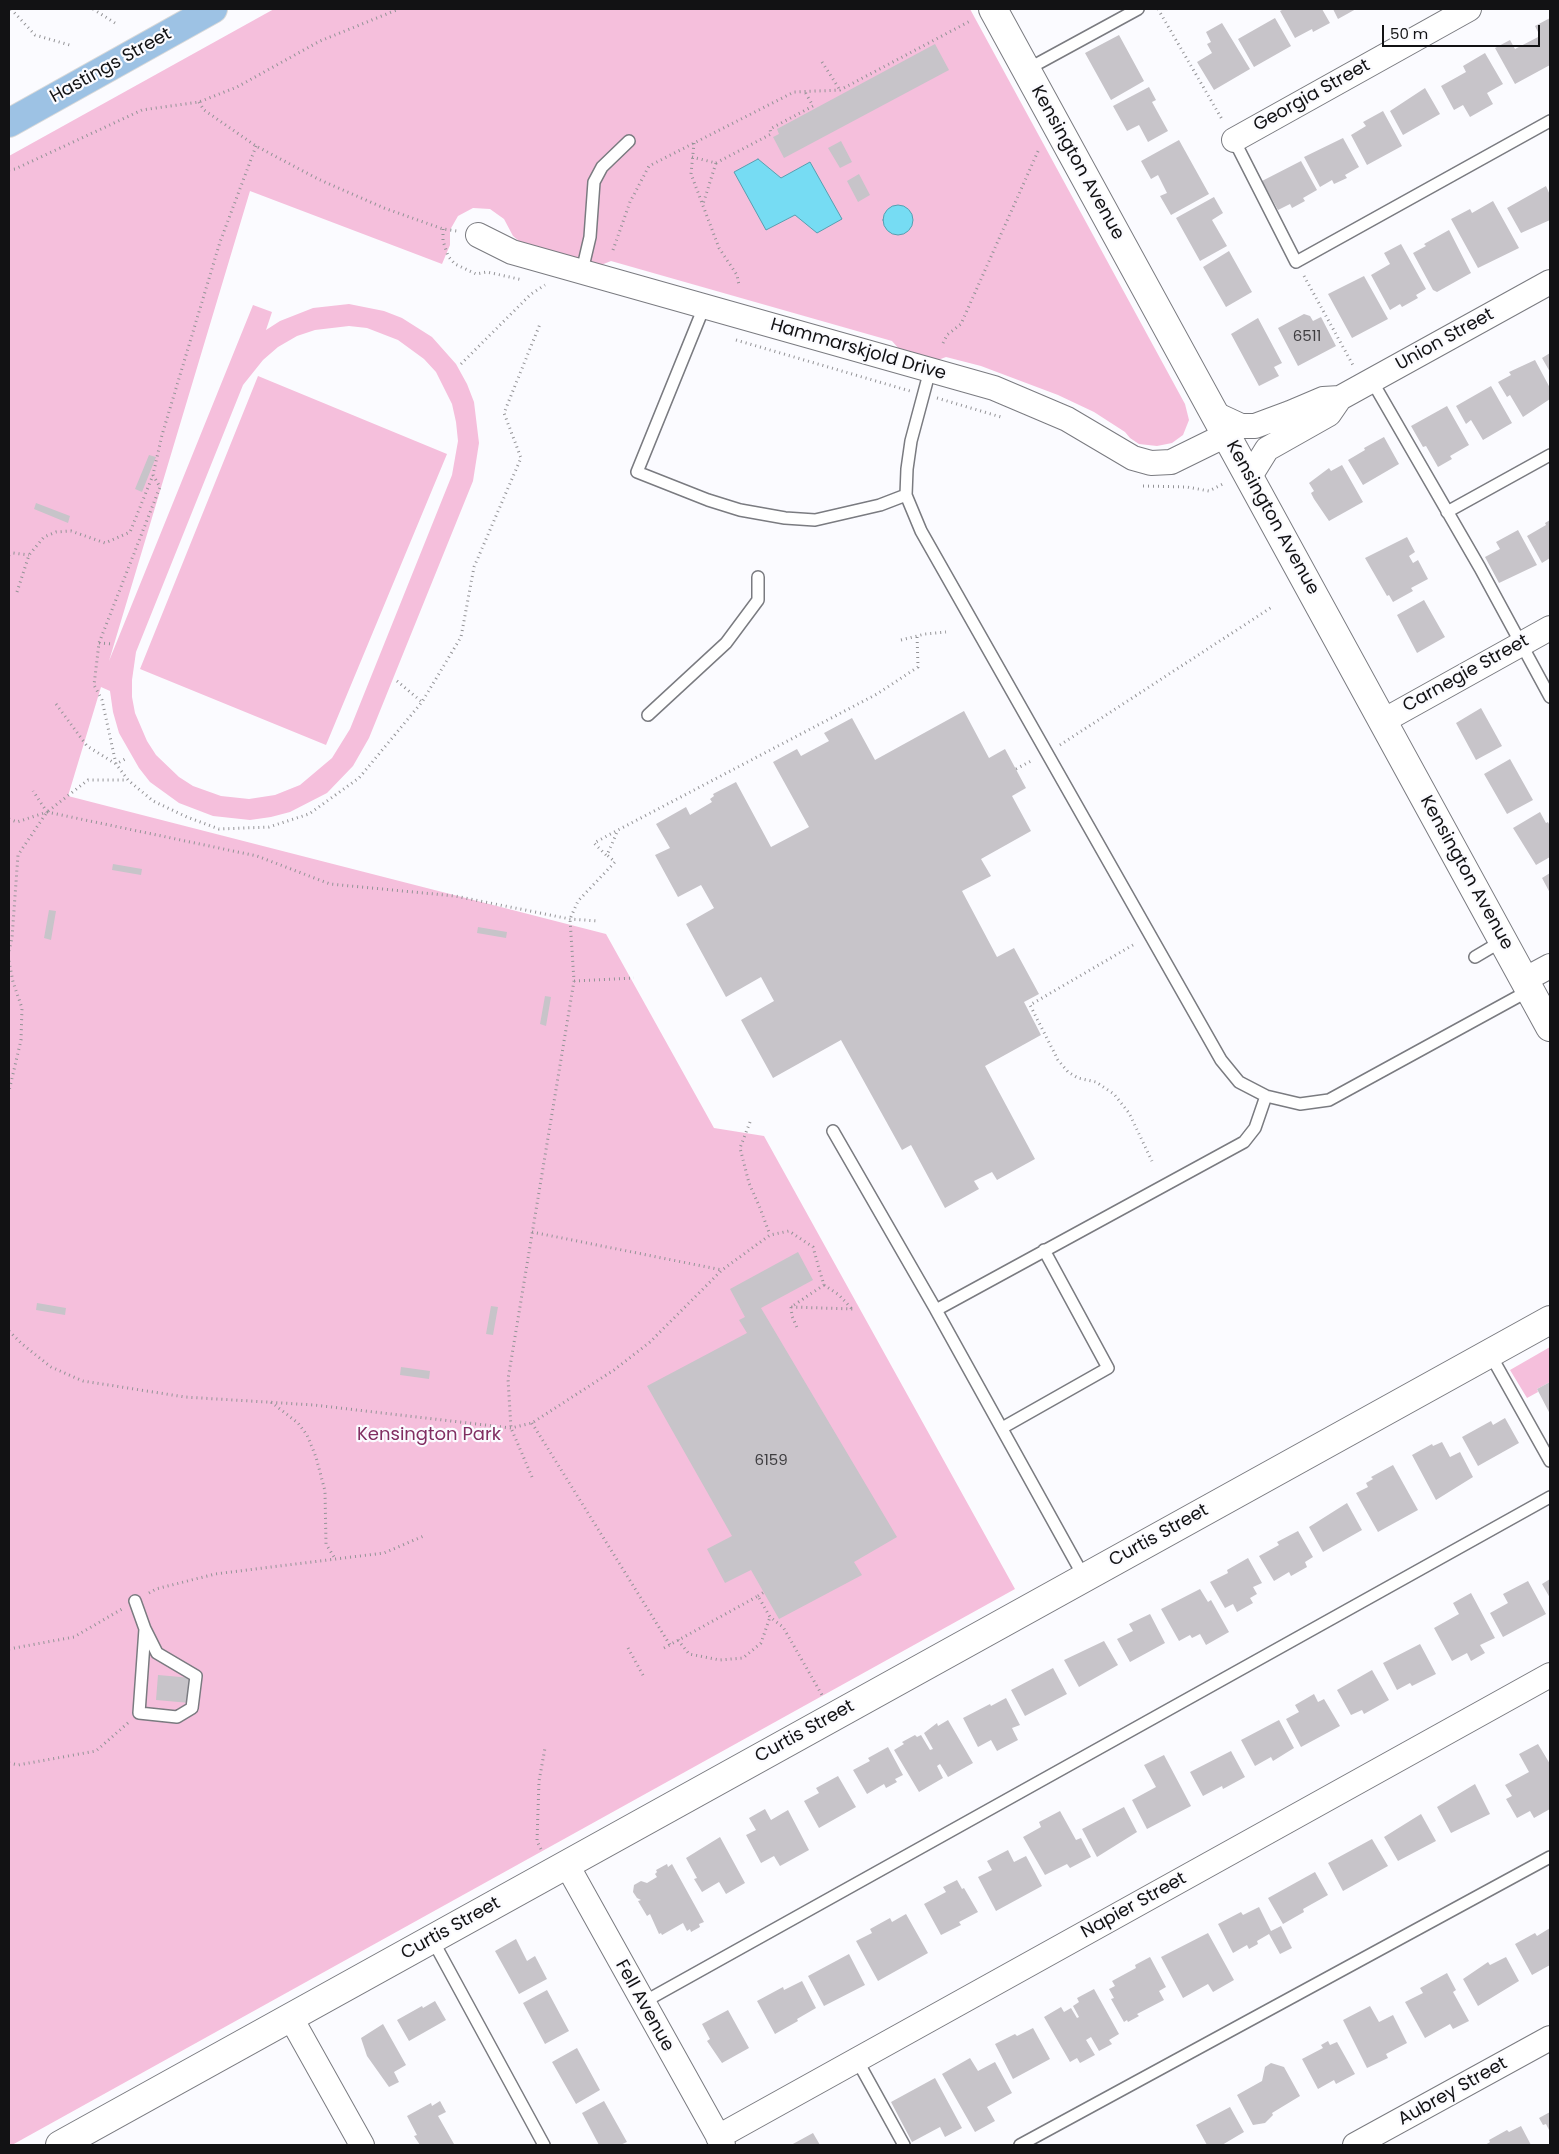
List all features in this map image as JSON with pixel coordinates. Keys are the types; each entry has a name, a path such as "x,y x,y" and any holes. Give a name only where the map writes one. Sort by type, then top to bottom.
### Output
{"main road":[{"name":"Hastings Street","path":"9,123 213,9"}],"street":[{"name":"Kensington Avenue","path":"993,9 1219,424 1239,479 1383,721 1550,1027"},
{"name":"Georgia Street","path":"1234,140 1469,9"},
{"name":"Hammarskjold Drive","path":"478,235 512,252 994,388 1066,419 1133,458 1150,463 1171,462 1219,424"},
{"name":"Union Street","path":"1219,424 1255,426 1290,414 1323,399 1340,398 1550,282"},
{"name":"Union Street","path":"1239,479 1268,449 1329,414 1340,398"},
{"name":"Carnegie Street","path":"1383,721 1550,628"},
{"path":"1527,985 1550,966"},
{"name":"Curtis Street","path":"60,2145 1550,1320"},
{"name":"Napier Street","path":"720,2141 857,2060 1550,1676"},
{"name":"Fell Avenue","path":"567,1865 720,2141"},
{"path":"291,2018 362,2145"},
{"name":"Aubrey Street","path":"1355,2145 1550,2038"}],"lane":[{"path":"1026,70 1138,9"},
{"path":"1234,140 1296,262 1550,121"},
{"path":"582,271 590,237 594,182 602,167 629,142"},
{"path":"704,307 637,472 708,500 740,510 785,518 816,520 880,505 906,495"},
{"path":"930,370 911,442 907,469 906,495 921,531 1221,1060 1239,1082 1266,1096 1300,1104 1329,1100 1527,985"},
{"path":"1368,383 1480,568 1520,645 1550,697"},
{"path":"1447,512 1550,455"},
{"path":"648,715 726,642 758,600 758,578"},
{"path":"1475,957 1502,941"},
{"path":"936,1310 1244,1142 1255,1128 1266,1096"},
{"path":"833,1131 936,1310 1084,1578"},
{"path":"1002,1428 1108,1368 1044,1250"},
{"path":"1490,1354 1550,1461"},
{"path":"642,2003 1550,1497"},
{"path":"135,1601 145,1629 157,1653 196,1676 192,1708 177,1718 139,1713 145,1629"},
{"path":"1020,2145 1550,1857"},
{"path":"432,1939 544,2145"},
{"path":"857,2060 904,2145"}],"path":[{"path":"12,9 35,35 73,46"},
{"path":"93,9 115,23"},
{"path":"9,170 15,169 142,110 199,102 237,87 320,41 398,9"},
{"path":"1158,9 1234,140"},
{"path":"613,250 630,202 649,166 794,92 840,90 964,23"},
{"path":"822,62 840,90"},
{"path":"692,158 716,163 771,134 770,129 813,106 805,92"},
{"path":"199,102 204,110 256,146 318,179 384,208 443,229 443,241 448,256 455,264 476,274 488,272 526,281"},
{"path":"694,143 691,174 719,248 738,275 739,285"},
{"path":"17,592 29,555 44,537 56,532 71,530 105,544 130,532 153,476 165,425 220,242 256,146"},
{"path":"943,343 947,335 961,324 1039,149"},
{"path":"703,205 716,163"},
{"path":"1296,262 1368,383"},
{"path":"535,283 554,288"},
{"path":"461,364 531,294 544,285"},
{"path":"56,704 87,746 116,764 128,780 153,801 187,817 220,829 269,827 309,814 359,778 422,702 461,637 474,567 521,458 504,413 540,324"},
{"path":"733,340 1006,418"},
{"path":"116,764 102,700 94,685 99,643 160,487 153,476"},
{"path":"1140,484 1147,487 1187,487 1209,491 1239,479"},
{"path":"9,555 13,553 29,555"},
{"path":"1057,747 1272,608"},
{"path":"901,640 917,635 946,632"},
{"path":"532,1477 511,1428 508,1379 574,981 570,919 578,901 616,862 594,843 877,694 918,667 917,635"},
{"path":"99,643 113,644"},
{"path":"397,681 422,702"},
{"path":"116,764 127,758"},
{"path":"1016,769 1031,761"},
{"path":"9,951 12,938 18,855 47,812 88,780 128,780"},
{"path":"33,791 47,812"},
{"path":"9,819 17,822 47,812 258,856 330,884 455,896 570,919 598,921"},
{"path":"607,855 618,830"},
{"path":"1133,945 1030,1004 1058,1060 1068,1072 1078,1078 1096,1082 1114,1094 1128,1113 1152,1161"},
{"path":"9,961 13,982 22,1008 21,1040 9,1091"},
{"path":"574,981 634,978"},
{"path":"750,1122 740,1148 749,1183 770,1235"},
{"path":"9,1331 51,1367 83,1381 185,1397 314,1405 511,1428 532,1423 614,1370 650,1342 722,1270 770,1235 789,1231 813,1246 824,1285 838,1295 853,1310 791,1307"},
{"path":"532,1232 722,1270"},
{"path":"791,1307 824,1285"},
{"path":"791,1307 792,1316 798,1330"},
{"path":"271,1402 298,1423 316,1457 325,1491 326,1544 336,1560"},
{"path":"532,1423 670,1644"},
{"path":"9,1649 74,1636 156,1589 215,1574 384,1553 426,1535"},
{"path":"664,1648 764,1592"},
{"path":"758,1596 770,1617 783,1628 822,1694"},
{"path":"678,1640 689,1654 720,1660 743,1658 761,1643 770,1617"},
{"path":"628,1648 644,1677"},
{"path":"9,1763 18,1765 96,1751 120,1730"},
{"path":"541,1849 537,1841 539,1781 545,1748"}],"green space":[{"name":"Kensington Park","path":"274,9 970,9 1185,404 1189,420 1183,435 1172,443 1157,446 1139,444 1125,432 1094,412 1058,395 981,366 946,357 938,360 900,350 892,341 611,261 601,265 519,241 513,236 504,219 490,209 473,208 458,216 450,230 450,245 442,264 250,191 109,661 253,305 272,312 266,330 280,321 313,308 349,304 384,311 402,318 432,337 456,364 474,402 479,443 473,481 369,738 353,766 327,793 290,812 250,820 213,816 179,803 150,782 139,768 119,733 110,691 101,687 68,796 606,934 714,1128 764,1136 1015,1589 12,2145 9,2145 9,156","holes":["349,326 367,328 398,340 424,359 436,372 452,404 456,422 458,441 452,475 350,729 332,758 300,785 275,795 249,799 221,796 193,786 179,777 156,755 147,741 135,713 132,697 132,680 136,652 243,385 263,360 278,347 297,336 315,330"]},
{"path":"258,376 447,454 326,745 140,669"},
{"path":"1550,1347 1550,1382 1537,1389 1538,1392 1527,1398 1510,1370"}],"water":[{"path":"758,159 781,178 810,162 842,219 817,233 795,215 766,230 734,172"},
{"path":"898,205 904,206 912,214 912,226 904,234 898,235 892,234 884,226 883,220 884,214 892,206"}],"building":[{"path":"1284,9 1322,9 1330,23 1313,32 1312,29 1295,38 1280,11"},
{"path":"1333,9 1356,9 1338,19"},
{"path":"1275,18 1291,46 1254,67 1238,39"},
{"path":"1550,18 1550,65 1515,84 1495,48 1510,40 1515,49 1540,36 1535,26"},
{"path":"1222,23 1250,69 1214,90 1197,62 1212,53 1207,44 1211,42 1206,32"},
{"path":"1119,35 1144,81 1111,100 1085,53"},
{"path":"935,44 949,70 784,158 773,137 779,134 777,129"},
{"path":"1485,53 1503,84 1487,93 1493,104 1470,117 1463,105 1454,110 1441,86 1466,72 1463,66"},
{"path":"1149,87 1156,100 1152,102 1168,131 1148,142 1139,125 1127,131 1113,106"},
{"path":"1425,88 1440,114 1403,135 1390,111"},
{"path":"1383,111 1402,146 1367,165 1351,135 1366,126 1363,122"},
{"path":"1343,138 1359,167 1345,175 1347,178 1334,184 1332,180 1320,187 1304,157"},
{"path":"1179,140 1209,194 1171,215 1160,196 1167,193 1158,175 1151,179 1141,161"},
{"path":"841,141 852,162 840,168 828,148"},
{"path":"1301,161 1317,190 1303,198 1305,201 1292,208 1290,204 1278,210 1262,181"},
{"path":"859,174 870,195 858,202 847,181"},
{"path":"1546,186 1550,195 1550,220 1521,233 1507,208"},
{"path":"1214,197 1223,213 1212,220 1227,246 1200,261 1176,218"},
{"path":"1493,201 1519,248 1478,268 1451,219 1470,209 1472,213"},
{"path":"1449,230 1471,273 1437,292 1433,290 1413,253 1426,246 1424,244"},
{"path":"1401,244 1426,289 1416,295 1418,298 1402,307 1400,304 1390,310 1371,275 1390,264 1384,253"},
{"path":"1229,251 1252,292 1226,307 1203,267"},
{"path":"1364,276 1388,319 1352,338 1328,294"},
{"path":"1304,314 1310,316 1313,321 1321,317 1336,346 1298,366 1278,328"},
{"path":"1258,318 1282,363 1274,367 1279,376 1259,386 1231,334"},
{"path":"1550,353 1550,372 1542,358"},
{"path":"1535,360 1550,388 1550,399 1523,417 1510,395 1507,397 1498,382 1511,375 1509,372"},
{"path":"1491,386 1512,423 1483,440 1471,420 1466,424 1456,406"},
{"path":"1447,406 1469,445 1450,456 1452,459 1438,467 1426,446 1423,447 1411,426"},
{"path":"1384,437 1399,464 1363,485 1348,460"},
{"path":"149,455 156,457 142,492 135,489"},
{"path":"1342,465 1363,502 1329,521 1314,499 1311,493 1314,491 1309,483 1329,468 1331,471"},
{"path":"36,503 70,516 68,523 34,509"},
{"path":"1550,520 1550,558 1542,563 1527,536 1546,525 1545,523"},
{"path":"1518,530 1537,565 1499,583 1485,557 1500,549 1496,542"},
{"path":"1407,537 1415,552 1409,556 1413,563 1418,560 1428,579 1411,588 1413,591 1393,602 1389,595 1387,596 1365,558"},
{"path":"1424,600 1445,637 1417,653 1397,615"},
{"path":"1481,708 1502,746 1476,760 1456,723"},
{"path":"964,711 989,758 1005,749 1026,788 1012,796 1031,831 981,859 991,876 962,891 997,957 1014,948 1039,994 1024,1002 1041,1035 985,1066 1035,1159 997,1180 992,1172 974,1181 979,1189 945,1208 911,1145 902,1150 841,1040 773,1078 741,1020 774,1001 761,977 726,997 686,924 714,908 701,885 678,897 655,855 670,848 656,824 686,807 690,815 712,802 710,799 714,796 713,794 736,782 771,847 809,827 773,762 797,749 801,756 829,741 824,733 852,718 875,760"},
{"path":"1510,759 1533,800 1507,814 1484,774"},
{"path":"1540,812 1546,823 1548,822 1550,826 1550,857 1536,865 1513,828"},
{"path":"113,864 142,869 141,875 112,870"},
{"path":"1550,873 1550,893 1542,878"},
{"path":"49,910 56,911 51,940 44,938"},
{"path":"478,927 507,932 506,938 477,933"},
{"path":"545,996 551,997 546,1026 540,1024"},
{"path":"798,1252 813,1280 761,1308 897,1537 854,1562 862,1575 779,1619 751,1570 725,1583 707,1549 732,1536 647,1386 747,1333 739,1320 745,1317 730,1289"},
{"path":"37,1303 66,1308 65,1315 36,1310"},
{"path":"491,1306 498,1307 493,1335 486,1334"},
{"path":"401,1367 430,1371 429,1379 400,1375"},
{"path":"1550,1382 1550,1414 1537,1389"},
{"path":"1505,1418 1519,1443 1478,1466 1462,1437 1491,1421 1493,1425"},
{"path":"1442,1442 1450,1457 1460,1452 1473,1477 1436,1500 1412,1455 1432,1444 1433,1446"},
{"path":"1393,1465 1418,1510 1378,1532 1356,1493 1368,1487 1366,1483 1373,1479 1371,1477"},
{"path":"1347,1503 1362,1530 1323,1552 1309,1527"},
{"path":"1298,1531 1313,1557 1305,1562 1307,1567 1291,1576 1289,1572 1274,1581 1259,1556 1279,1545 1277,1542"},
{"path":"1248,1558 1262,1583 1253,1587 1257,1594 1250,1598 1253,1603 1237,1612 1233,1604 1225,1608 1210,1582 1228,1573 1227,1570"},
{"path":"1550,1579 1550,1598 1542,1584"},
{"path":"1528,1581 1546,1614 1503,1637 1490,1613 1508,1603 1503,1594"},
{"path":"1200,1589 1208,1602 1211,1600 1229,1632 1206,1645 1200,1634 1192,1638 1190,1635 1179,1641 1161,1609"},
{"path":"1471,1593 1495,1638 1480,1645 1485,1653 1471,1661 1467,1653 1452,1661 1434,1628 1459,1614 1453,1603"},
{"path":"1150,1614 1165,1643 1130,1662 1117,1639 1133,1631 1129,1624"},
{"path":"1104,1641 1118,1665 1079,1687 1064,1660"},
{"path":"1420,1644 1436,1674 1412,1686 1410,1683 1397,1690 1383,1663"},
{"path":"1053,1668 1067,1694 1025,1716 1011,1690"},
{"path":"1372,1670 1389,1700 1364,1714 1362,1710 1351,1715 1337,1690"},
{"path":"158,1675 192,1678 190,1703 156,1700"},
{"path":"1314,1694 1318,1702 1324,1699 1340,1726 1301,1747 1286,1719 1299,1712 1295,1705"},
{"path":"1006,1698 1020,1725 1012,1728 1018,1740 997,1751 991,1740 978,1747 963,1718"},
{"path":"948,1720 973,1763 948,1777 940,1764 937,1766 943,1778 919,1792 894,1750 904,1744 902,1742 915,1735 917,1737 921,1735 930,1750 933,1749 924,1733 937,1723 938,1726"},
{"path":"1279,1720 1294,1748 1273,1761 1271,1757 1255,1766 1241,1740"},
{"path":"1538,1744 1550,1764 1550,1809 1534,1818 1530,1811 1517,1818 1506,1799 1512,1796 1505,1785 1529,1772 1519,1754"},
{"path":"888,1747 903,1775 895,1779 897,1782 886,1788 884,1784 867,1794 853,1770 870,1761 868,1758"},
{"path":"1231,1751 1245,1777 1223,1789 1222,1786 1203,1796 1190,1772"},
{"path":"1164,1755 1191,1806 1147,1829 1132,1800 1156,1787 1144,1765"},
{"path":"838,1776 856,1807 819,1828 804,1801 819,1793 816,1788"},
{"path":"1475,1784 1490,1814 1451,1833 1437,1807"},
{"path":"1124,1807 1137,1832 1097,1857 1082,1829"},
{"path":"765,1809 771,1820 788,1810 809,1850 780,1866 774,1856 761,1863 746,1835 756,1830 749,1818"},
{"path":"1060,1811 1076,1840 1081,1838 1091,1857 1070,1868 1067,1864 1045,1875 1023,1837 1041,1827 1039,1822"},
{"path":"1421,1814 1436,1841 1398,1861 1384,1837"},
{"path":"720,1837 745,1883 726,1894 719,1882 702,1892 694,1879 697,1878 686,1858"},
{"path":"1372,1839 1388,1866 1343,1891 1328,1863"},
{"path":"1008,1850 1014,1862 1026,1856 1042,1886 996,1911 978,1877 992,1870 987,1861"},
{"path":"667,1864 668,1867 672,1864 704,1922 699,1924 700,1927 691,1932 690,1929 687,1931 683,1923 662,1935 661,1933 659,1934 650,1914 647,1916 638,1901 641,1900 633,1892 634,1885 641,1881 647,1883 657,1877 655,1874 656,1870"},
{"path":"1315,1872 1328,1895 1303,1909 1304,1912 1283,1924 1268,1898"},
{"path":"957,1880 978,1912 959,1922 961,1925 941,1935 924,1904 946,1892 943,1887"},
{"path":"1259,1907 1271,1931 1281,1926 1292,1948 1280,1954 1269,1934 1257,1941 1258,1944 1249,1949 1247,1945 1233,1953 1218,1924 1241,1912 1243,1915"},
{"path":"906,1914 928,1953 878,1981 856,1941 872,1933 870,1929 890,1918 892,1922"},
{"path":"1550,1928 1550,1965 1532,1975 1515,1944 1535,1933 1537,1936"},
{"path":"1208,1933 1234,1980 1213,1992 1208,1984 1183,1998 1161,1957"},
{"path":"516,1939 527,1961 535,1956 547,1979 519,1994 495,1951"},
{"path":"849,1954 865,1985 824,2006 808,1976"},
{"path":"1150,1957 1166,1987 1159,1991 1164,2000 1137,2014 1139,2016 1124,2022 1111,1999 1114,1998 1109,1989 1115,1986 1112,1981 1136,1968 1135,1965"},
{"path":"1506,1957 1519,1981 1478,2006 1463,1979 1488,1962 1490,1965"},
{"path":"1447,1973 1456,1990 1453,1992 1469,2021 1453,2029 1450,2024 1425,2038 1405,2002 1423,1993 1420,1988"},
{"path":"802,1981 816,2008 775,2034 757,2001 783,1987 784,1990"},
{"path":"1094,1989 1119,2034 1109,2040 1112,2044 1099,2051 1091,2037 1086,2040 1095,2055 1080,2063 1077,2058 1070,2062 1044,2017 1061,2007 1064,2012 1071,2008 1077,2018 1079,2017 1073,2006 1079,2002 1077,1998"},
{"path":"547,1990 569,2031 545,2044 523,2003"},
{"path":"435,2001 446,2020 409,2041 397,2020"},
{"path":"1370,2006 1379,2022 1393,2015 1407,2043 1386,2054 1388,2058 1367,2068 1343,2020"},
{"path":"728,2010 749,2048 722,2063 707,2041 710,2039 702,2024"},
{"path":"383,2024 406,2065 394,2072 399,2082 389,2087 367,2056 361,2038"},
{"path":"1033,2028 1050,2059 1013,2079 995,2044"},
{"path":"1328,2041 1330,2045 1337,2042 1355,2074 1336,2084 1334,2080 1318,2089 1302,2059 1323,2048 1321,2045"},
{"path":"577,2048 600,2090 576,2104 552,2062"},
{"path":"970,2058 978,2071 995,2062 1012,2093 987,2107 995,2121 975,2132 942,2074"},
{"path":"1271,2063 1284,2067 1300,2096 1272,2113 1273,2115 1265,2123 1253,2125 1237,2095 1262,2081 1265,2067"},
{"path":"935,2078 962,2128 945,2137 940,2127 912,2142 891,2102"},
{"path":"440,2101 446,2112 438,2116 454,2144 420,2145 414,2136 417,2135 407,2116 431,2103 432,2106"},
{"path":"604,2101 627,2142 620,2145 599,2145 582,2113"},
{"path":"1230,2107 1244,2132 1222,2145 1207,2145 1196,2125"},
{"path":"1550,2112 1550,2132 1546,2124 1543,2125 1539,2118"},
{"path":"1521,2126 1531,2145 1485,2145 1490,2142 1489,2140 1507,2130 1509,2132"},
{"path":"813,2133 820,2145 791,2145"}]}
